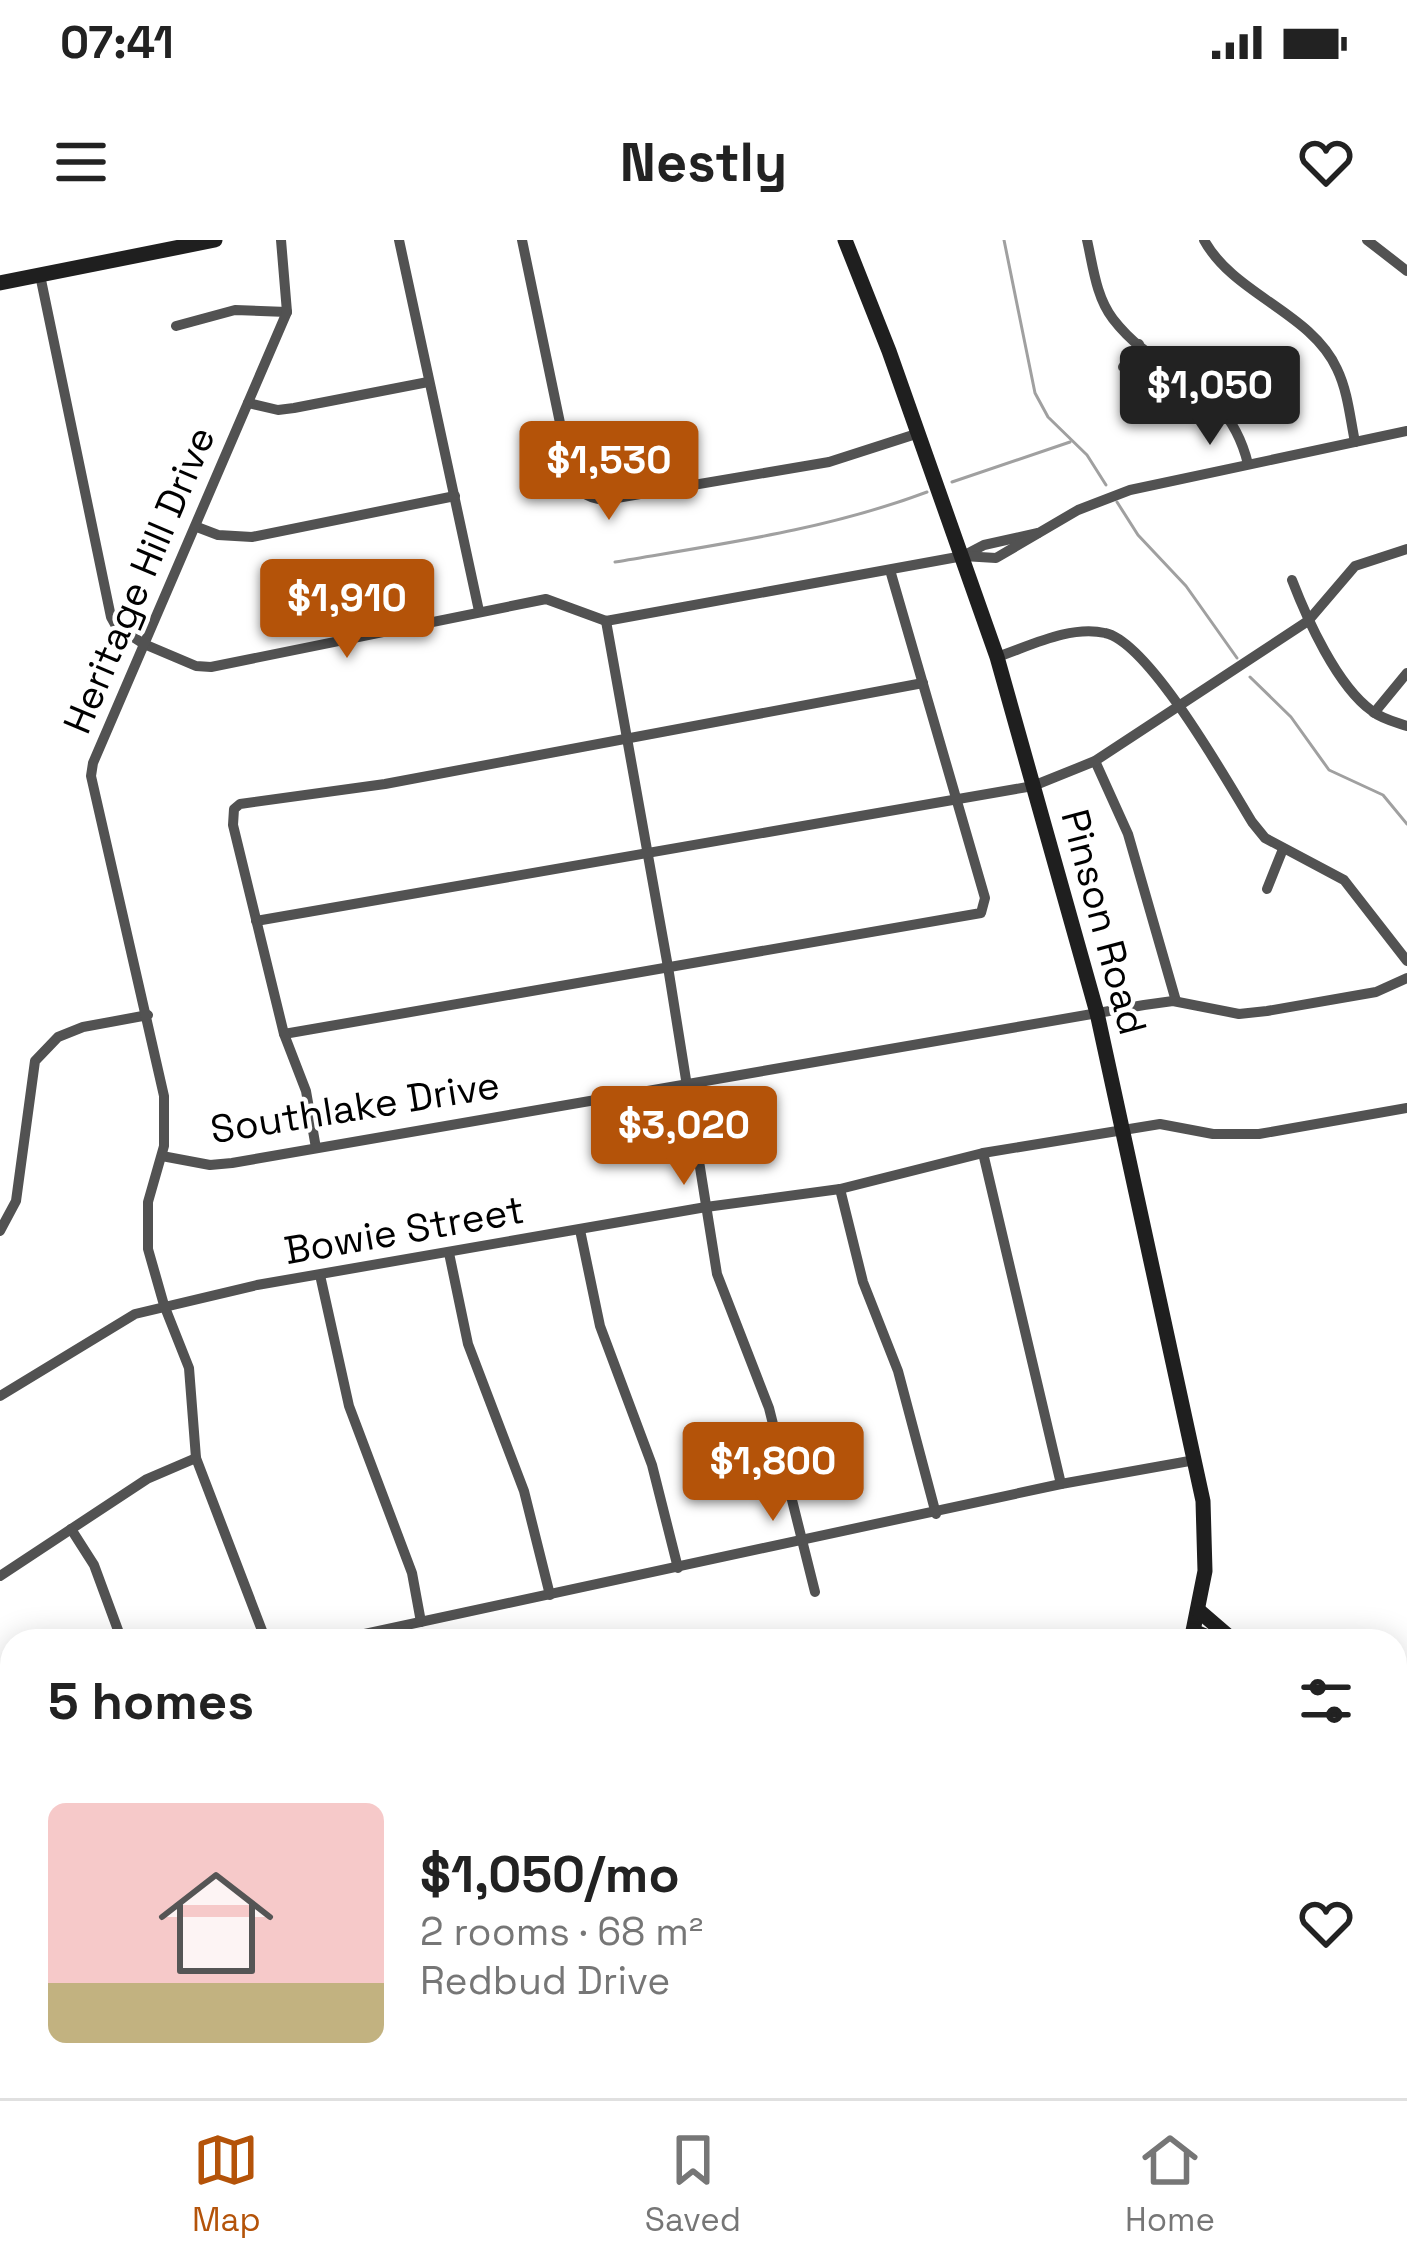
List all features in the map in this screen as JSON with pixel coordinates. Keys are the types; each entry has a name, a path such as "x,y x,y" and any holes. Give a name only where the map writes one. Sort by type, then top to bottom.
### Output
{"main road":[{"path":"0,284 215,240"},
{"name":"Pinson Road","path":"845,240 997,657 1096,1013 1195,1460 1207,1540 1194,1629"},
{"path":"1198,1610 1220,1629"}],"street":[{"name":"Heritage Hill Drive","path":"261,1629 196,1458 189,1368 148,1250 146,1225 162,1156 164,1096 92,776 93,763 287,312 280,240"},
{"path":"399,240 479,611"},
{"path":"522,240 570,471 574,484 592,499 829,462 916,434"},
{"path":"1087,240 1100,298 1111,317 1228,415 1241,437 1247,464"},
{"path":"1204,240 1228,272 1324,347 1346,393 1355,442"},
{"path":"1367,240 1407,271"},
{"path":"40,275 111,617 116,626 144,644 196,666 211,667 546,599 606,621 890,571 963,556 984,545 1038,533 1106,498 1407,431"},
{"path":"176,326 235,310 287,312"},
{"path":"1123,367 1139,344"},
{"path":"248,403 278,410 428,382"},
{"path":"197,527 218,535 251,536 455,496"},
{"path":"256,921 1033,786 1095,760 1307,622 1355,566 1407,549"},
{"path":"284,1034 981,914 985,898 890,571"},
{"path":"1292,580 1307,622 1357,698 1374,713 1407,726"},
{"path":"606,621 722,1294 769,1408 815,1592"},
{"path":"997,657 1072,633 1101,632 1127,642 1178,708 1265,838 1344,880 1407,961"},
{"path":"1374,713 1407,673"},
{"path":"316,1148 306,1091 284,1034 232,825 240,804 386,784 922,682"},
{"path":"1095,760 1124,821 1176,1001"},
{"path":"1267,889 1283,849"},
{"name":"Southlake Drive","path":"162,1156 210,1165 1096,1013 1176,1001 1220,1012 1253,1012 1376,992 1407,978"},
{"path":"0,1231 16,1201 35,1060 58,1037 83,1027 148,1015"},
{"name":"Bowie Street","path":"0,1396 118,1324 164,1305 706,1208 840,1189 983,1154 1160,1124 1213,1134 1258,1134 1407,1108"},
{"path":"983,1154 1061,1484"},
{"path":"840,1189 863,1282 902,1387 936,1514"},
{"path":"580,1230 600,1326 652,1465 677,1568"},
{"path":"449,1253 468,1344 524,1491 550,1595"},
{"path":"320,1275 349,1406 412,1573 421,1622"},
{"path":"0,1576 156,1473 196,1458"},
{"path":"388,1629 1061,1484 1195,1460"},
{"path":"71,1529 94,1565 118,1629"}],"waterway":[{"path":"1004,240 1035,393 1048,417 1087,455 1106,485"},
{"path":"952,482 1070,442"},
{"path":"615,562 812,526 927,492"},
{"path":"1117,502 1237,658"},
{"path":"1250,677 1291,717 1329,770 1383,795 1407,824"}]}
